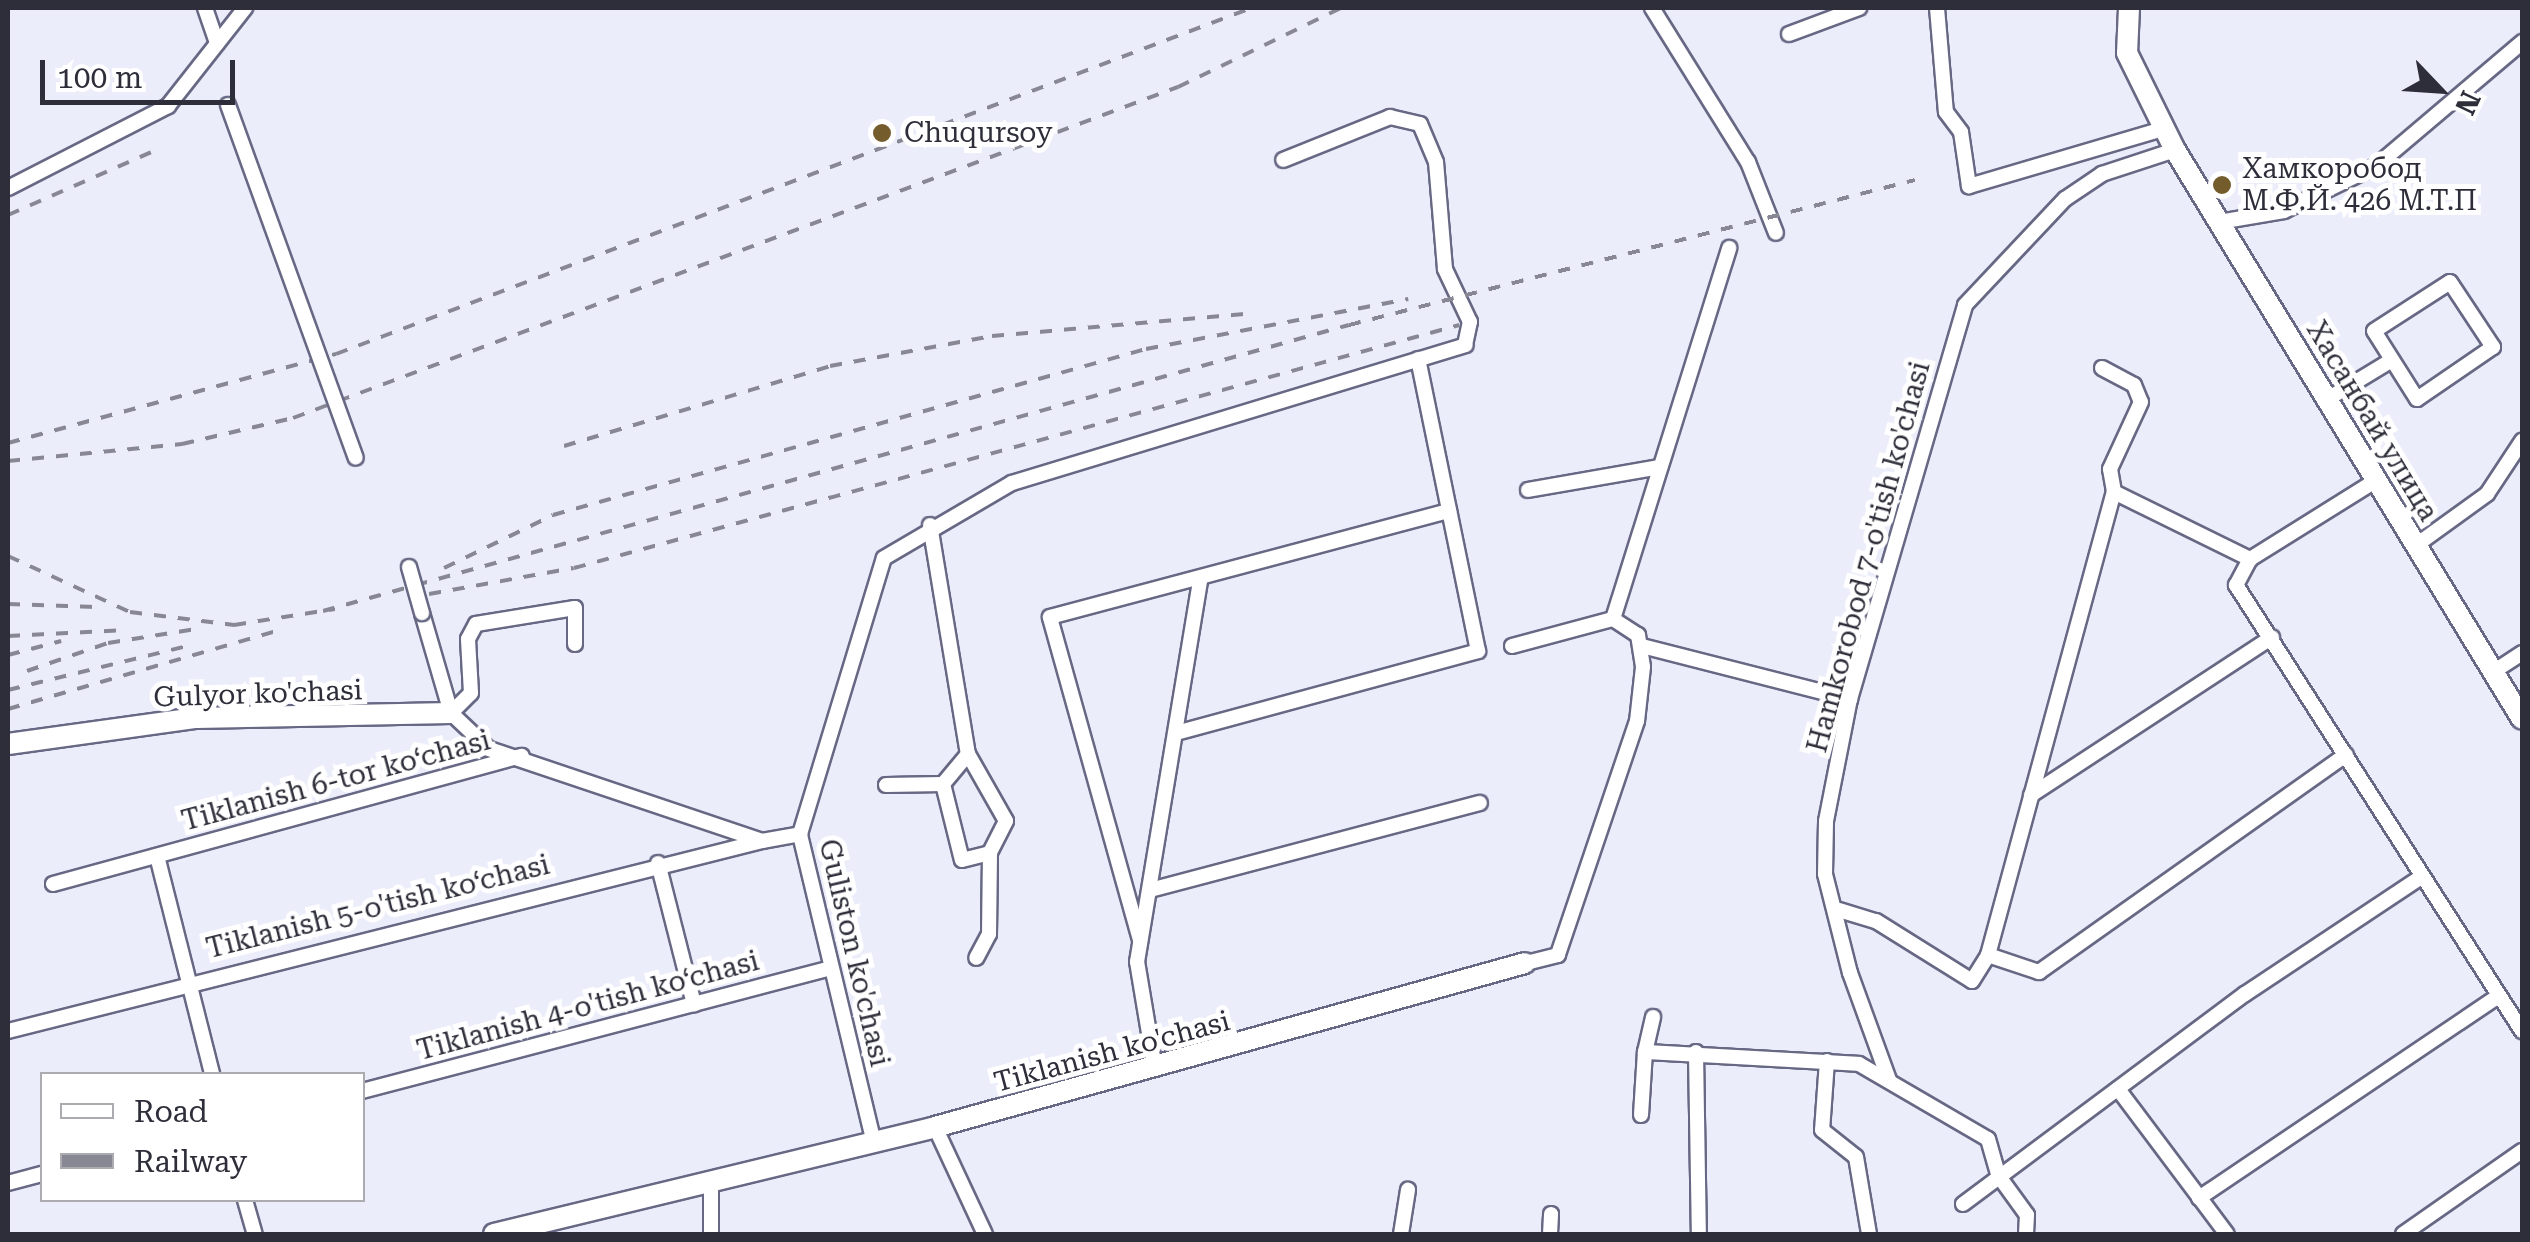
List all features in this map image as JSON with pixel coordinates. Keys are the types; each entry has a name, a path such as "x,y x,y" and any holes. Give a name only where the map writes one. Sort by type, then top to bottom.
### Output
{"street":[{"path":"205,8 216,42"},
{"path":"8,188 168,106 210,64 216,42 245,8"},
{"path":"1652,8 1748,162 1776,233"},
{"path":"1789,34 1859,8"},
{"path":"1937,8 1946,112 1961,132 1969,186 2164,129"},
{"name":"Хасанбай улица","path":"2129,8 2127,52 2175,150 2522,719"},
{"path":"2220,222 2284,211 2376,166 2522,42"},
{"path":"228,106 356,458"},
{"name":"Guliston ko'chasi","path":"874,1143 826,969 800,834 884,558 936,522 1012,483 1465,345 1470,322 1445,270 1429,138 1406,116 1390,117 1283,160"},
{"name":"Hamkorobod 7-o'tish ko'chasi","path":"1889,1080 1850,974 1838,910 1826,874 1826,822 1850,699 1965,305 2065,199 2102,174 2175,150"},
{"path":"1613,619 1728,248"},
{"path":"2450,282 2493,347 2417,399 2392,360 2374,330 2450,282"},
{"path":"1180,732 1468,661 1479,635 1418,359"},
{"path":"2326,400 2392,360"},
{"path":"1838,910 1876,921 1968,982 1988,954 2114,492 2110,469 2140,402 2134,385 2102,368"},
{"path":"2415,546 2487,494 2522,441"},
{"path":"2512,456 2522,471"},
{"path":"1528,490 1660,467"},
{"path":"2375,480 2250,559 2236,585 2522,1031"},
{"path":"2114,492 2250,559"},
{"path":"1156,1069 1140,940 1050,618 1449,511"},
{"path":"936,522 968,754 1002,803 1006,821 990,853 990,934 976,958"},
{"path":"409,567 452,713 490,749 522,756"},
{"path":"1140,940 1154,889 1200,580"},
{"path":"452,713 471,693 468,639 476,624 575,608 575,644"},
{"path":"1613,619 1642,646 1850,699"},
{"path":"1512,646 1613,619"},
{"path":"2031,795 2272,637"},
{"path":"1525,963 1558,956 1591,867 1637,721 1642,646"},
{"path":"2494,672 2522,653"},
{"name":"Gulyor ko'chasi","path":"8,744 196,718 452,713"},
{"path":"886,785 943,784 968,754"},
{"path":"1988,954 2039,972 2346,755"},
{"name":"Tiklanish 6-tor ko‘chasi","path":"52,884 522,756 762,841 800,834"},
{"path":"943,784 962,860 990,853"},
{"path":"1154,889 1480,802"},
{"name":"Tiklanish 5-o'tish ko‘chasi","path":"8,1030 658,863 762,841"},
{"path":"157,856 211,1072"},
{"path":"658,863 694,1004"},
{"path":"1963,1204 2118,1089 2422,878"},
{"name":"Tiklanish ko'chasi","path":"494,1234 874,1143 1156,1069 1525,963"},
{"name":"Tiklanish 4-o'tish ko‘chasi","path":"365,1090 826,969"},
{"path":"2199,1198 2498,996"},
{"path":"1641,1115 1645,1052 1652,1017"},
{"path":"1645,1052 1826,1061 1889,1080 1988,1139 1998,1176 2027,1215 2026,1234"},
{"path":"1696,1052 1700,1234"},
{"path":"1826,1061 1822,1130 1856,1158 1869,1234"},
{"path":"2118,1089 2227,1234"},
{"path":"934,1127 985,1234"},
{"path":"2403,1234 2522,1152"},
{"path":"8,1183 40,1175"},
{"path":"711,1180 711,1234"},
{"path":"1401,1234 1408,1190"},
{"path":"246,1202 254,1234"},
{"path":"1550,1234 1551,1214"}],"railway":[{"path":"8,443 336,354 1251,8"},
{"path":"8,461 182,444 293,418 1178,87 1341,8"},
{"path":"8,215 156,150"},
{"path":"323,611 1349,325 1915,180"},
{"path":"444,568 553,515 1146,349 1408,299"},
{"path":"564,446 830,366 992,336 1253,313"},
{"path":"429,594 574,568 1459,325"},
{"path":"8,556 130,612 234,625 335,609"},
{"path":"8,604 96,607"},
{"path":"27,671 108,643 196,629"},
{"path":"8,636 127,630"},
{"path":"8,709 276,631"},
{"path":"8,655 61,641"},
{"path":"8,690 187,646"}],"place":[{"name":"Chuqursoy","path":"882,133"},
{"name":"Хамкоробод М.Ф.Й. 426 М.Т.П","path":"2222,185"}]}
